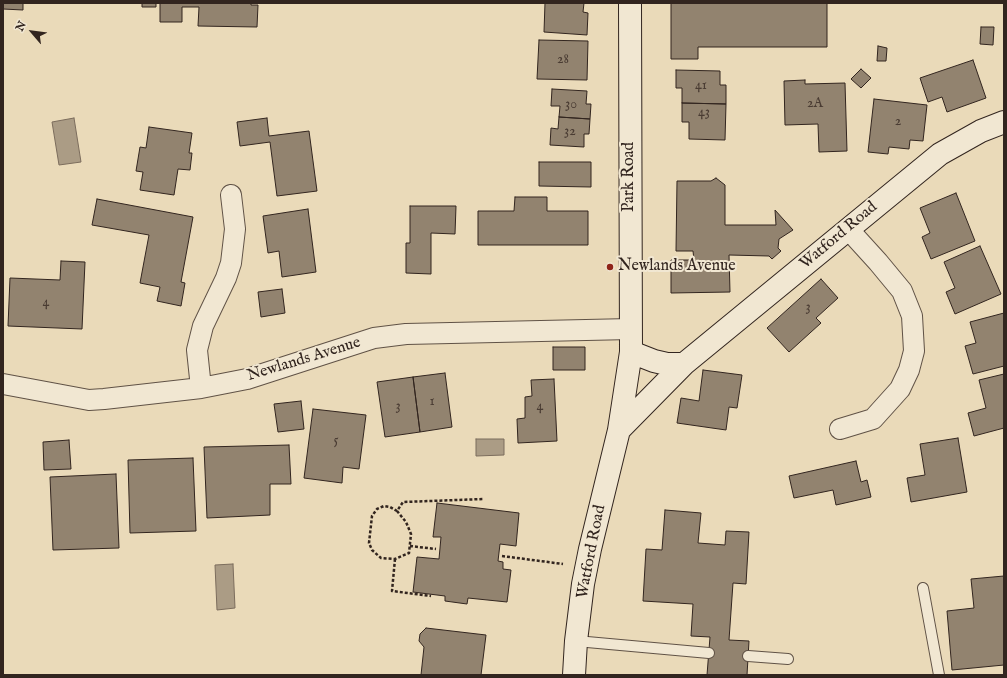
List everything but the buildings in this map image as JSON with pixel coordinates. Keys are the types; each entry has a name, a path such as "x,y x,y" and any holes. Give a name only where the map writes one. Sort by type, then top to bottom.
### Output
{"main road":[{"name":"Park Road","path":"630,3 631,352"},
{"name":"Watford Road","path":"619,430 684,364 940,154 981,131 1004,122"},
{"name":"Watford Road","path":"574,675 576,641 590,549 619,430 631,352"},
{"path":"631,352 654,361 668,364 684,364"}],"street":[{"path":"201,388 197,350 203,326 226,278 231,263 235,229 230,195"},
{"path":"840,429 873,418 900,389 909,370 914,351 912,316 902,291 878,262 848,230"},
{"name":"Newlands Avenue","path":"3,384 89,400 201,388 247,379 374,338 406,334 631,329"}],"lane":[{"path":"923,588 939,675"},
{"path":"576,641 709,653"},
{"path":"748,656 788,659"}],"path":[{"path":"397,511 403,502 484,499"},
{"path":"384,506 390,507 397,511 406,522 411,534 410,546 409,553 395,559 386,560 381,558 372,550 369,542 372,516 377,509 384,506"},
{"path":"410,546 436,549"},
{"path":"502,556 569,565"},
{"path":"395,559 392,591 431,596"}],"shaded area":[{"path":"74,118 81,162 59,165 52,122"},
{"path":"476,439 504,439 504,455 476,456"},
{"path":"233,564 235,608 217,610 215,565"}],"place":[{"name":"Newlands Avenue","path":"610,267"}]}
